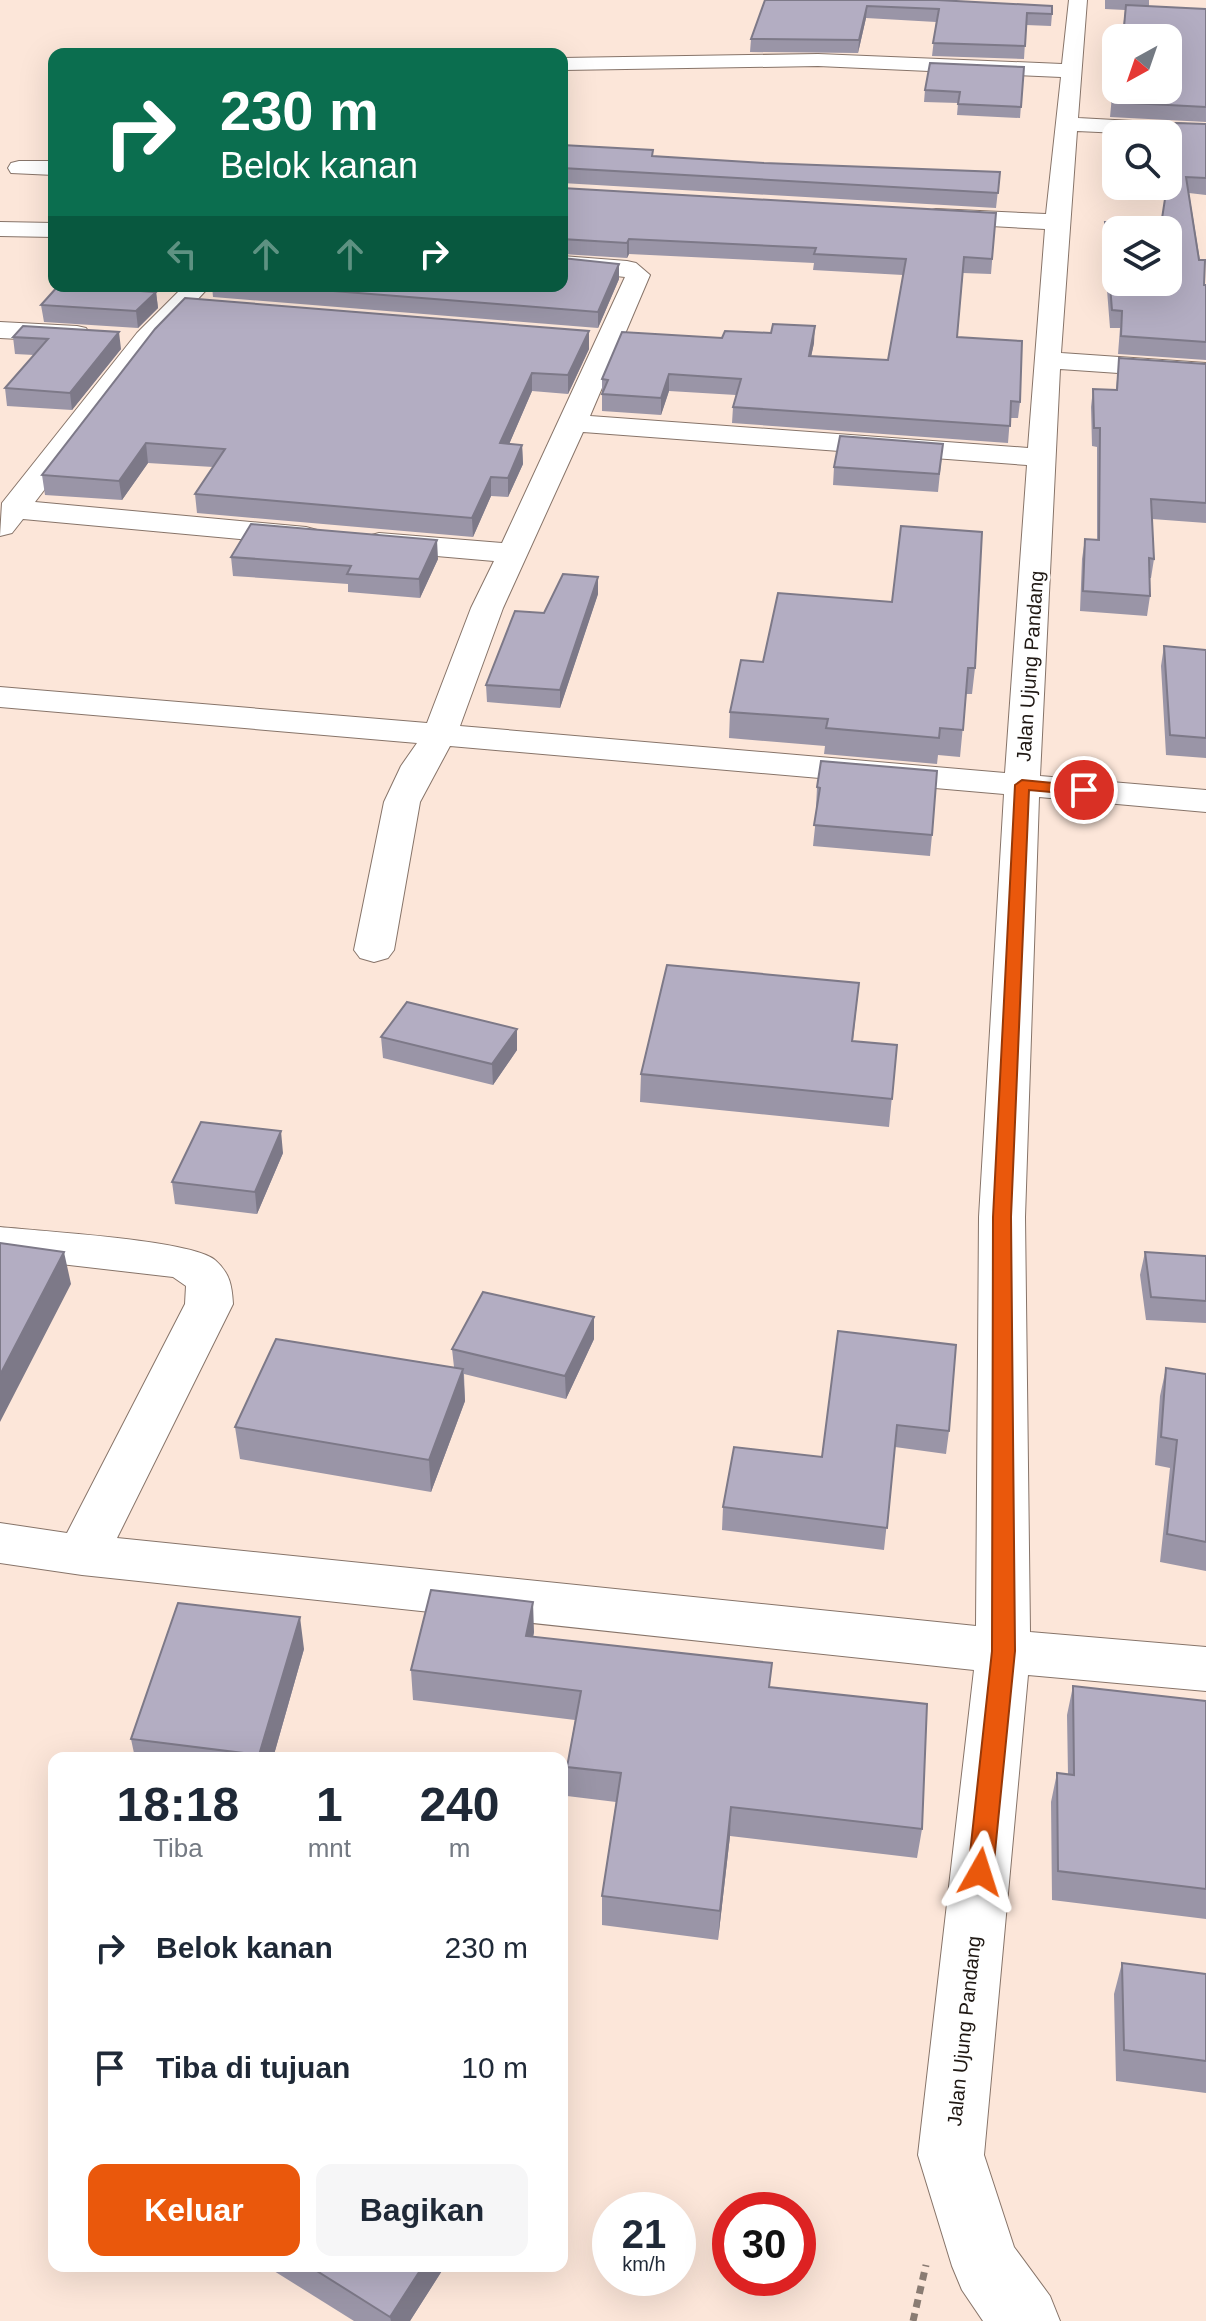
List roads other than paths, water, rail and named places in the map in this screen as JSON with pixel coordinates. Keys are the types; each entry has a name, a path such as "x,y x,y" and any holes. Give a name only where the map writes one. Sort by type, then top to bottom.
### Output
{"street":[{"name":"Jalan Ujung Pandang","path":"1025,2321 986,2266 951,2155 1003,1651 1002,1217 1022,785 1056,222 1072,71 1072,7"},
{"path":"568,64 806,60 1072,71"},
{"path":"1068,124 1206,131"},
{"path":"19,168 48,168"},
{"path":"915,215 1056,222"},
{"path":"0,229 48,230"},
{"path":"374,950 402,802 419,766 440,735 487,608 638,275 627,268 568,263"},
{"path":"7,519 146,339 197,300"},
{"path":"0,330 146,339"},
{"path":"579,337 611,340"},
{"path":"1049,360 1206,371"},
{"path":"573,423 1043,458"},
{"path":"7,519 327,538"},
{"path":"358,540 512,553"},
{"path":"0,697 1206,801"},
{"path":"0,1242 181,1262 197,1269 209,1283 209,1304 82,1555"},
{"path":"0,1543 82,1555 1003,1651 1206,1669"}]}
